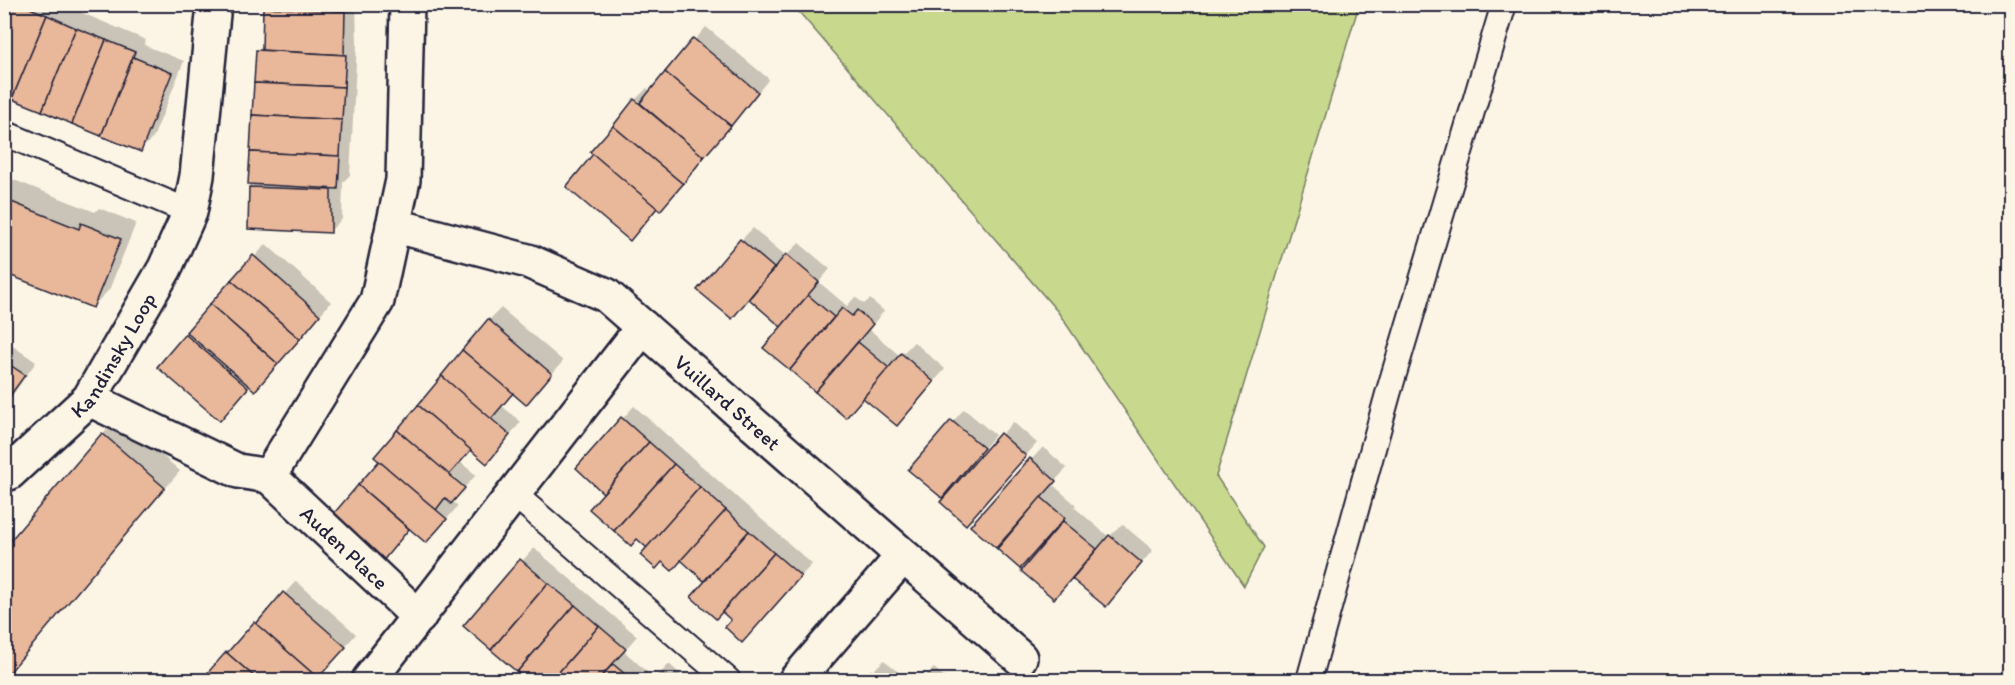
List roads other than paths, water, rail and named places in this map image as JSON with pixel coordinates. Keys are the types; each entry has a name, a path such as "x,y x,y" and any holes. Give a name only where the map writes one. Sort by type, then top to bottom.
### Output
{"street":[{"name":"Kandinsky Loop","path":"4,473 9,473 89,399 165,268 190,212 197,176 214,4"},
{"path":"89,399 238,471 269,476 377,301 403,180 407,4"},
{"name":"Vuillard Street","path":"393,225 528,261 606,295 1020,658"},
{"path":"369,681 643,327"},
{"name":"Auden Place","path":"269,476 418,617"},
{"path":"796,681 903,556"}],"lane":[{"path":"1309,681 1388,394 1504,4"},
{"path":"4,133 190,212"},
{"path":"514,494 728,681"}]}
